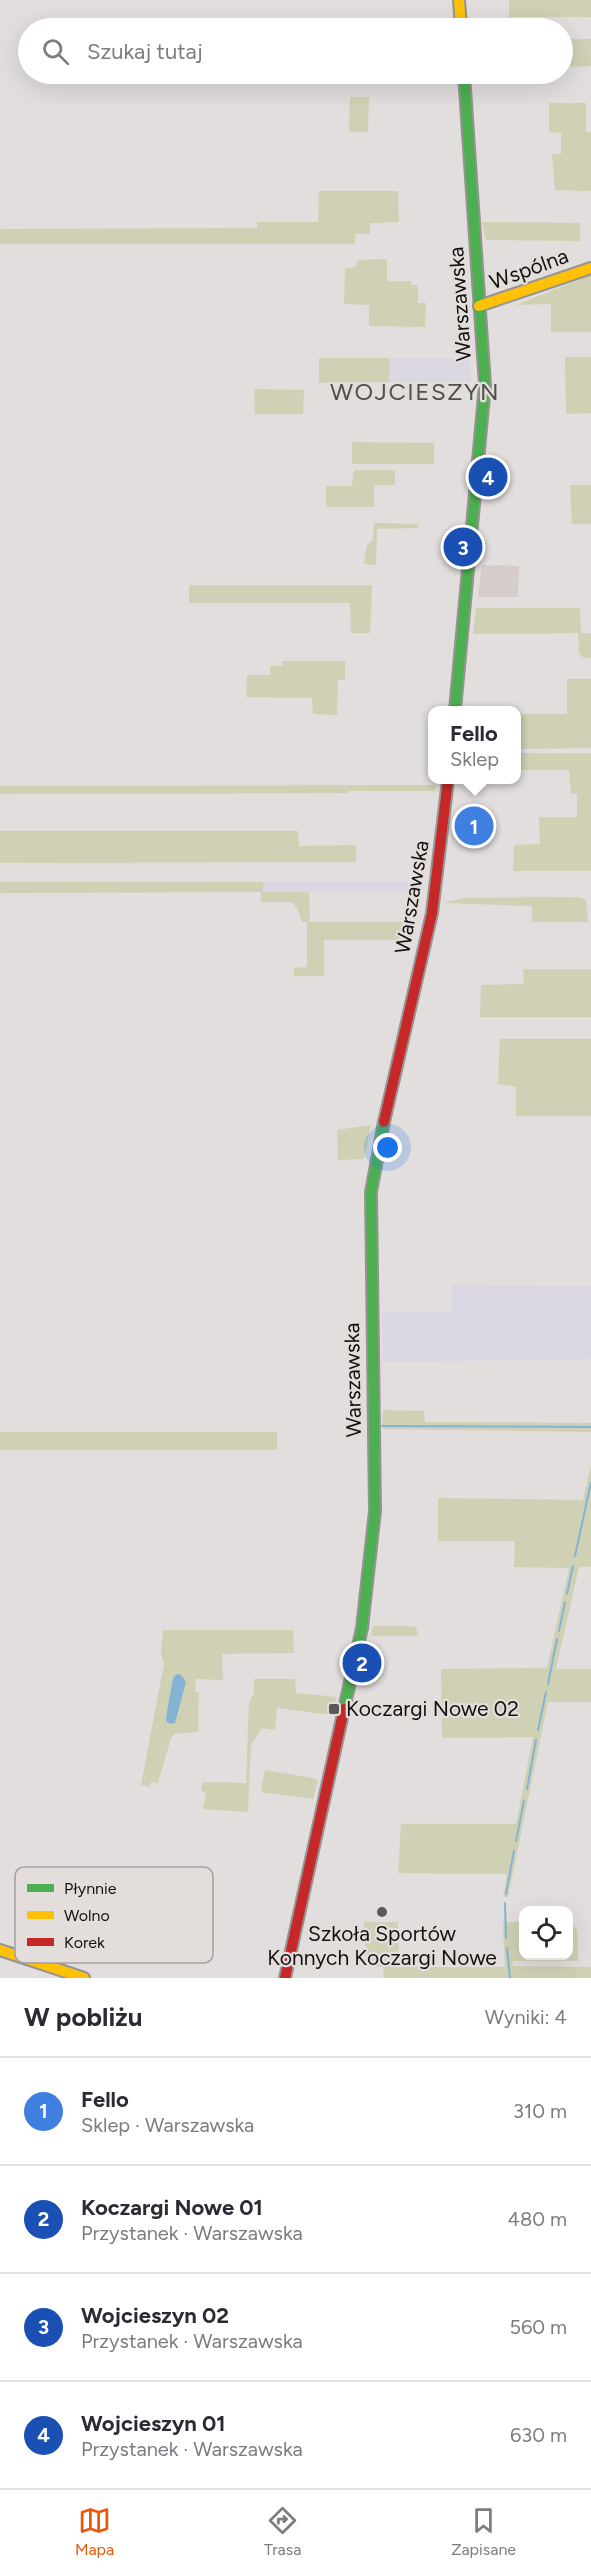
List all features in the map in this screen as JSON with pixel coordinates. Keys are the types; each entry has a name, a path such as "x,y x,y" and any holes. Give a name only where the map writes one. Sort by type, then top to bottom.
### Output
{"main road":[{"path":"459,0 460,18"},
{"name":"Warszawska","path":"455,706 484,402 465,84"},
{"name":"Wspólna","path":"479,306 591,268"},
{"name":"Warszawska","path":"285,1978 362,1628 370,1574 375,1503 370,1192 388,1100 432,913 448,784"},
{"path":"0,1950 15,1955"},
{"path":"39,1963 84,1978"}],"shaded area":[{"path":"389,358 469,358 471,382 389,382"},
{"path":"482,565 519,566 518,597 478,597"},
{"path":"264,882 424,882 422,892 261,892"},
{"path":"452,1285 591,1286 591,1359 383,1362 382,1312 452,1312"}],"green space":[{"path":"509,0 591,0 591,17 509,17"},
{"path":"573,39 591,39 591,66 573,67"},
{"path":"350,97 369,97 368,132 349,132"},
{"path":"549,103 586,103 586,132 591,132 591,191 555,190 552,154 561,154 561,133 549,132"},
{"path":"319,191 398,191 399,222 370,223 370,234 355,234 355,244 0,244 0,229 257,228 257,222 318,222"},
{"path":"482,222 580,223 580,241 486,240"},
{"path":"387,259 387,281 411,281 411,285 418,285 418,303 426,303 425,327 369,326 369,305 344,304 345,268 356,267 357,260"},
{"path":"591,275 591,332 551,332 551,304 516,305"},
{"path":"565,357 591,357 591,413 566,414"},
{"path":"319,358 389,358 389,382 319,383"},
{"path":"254,389 304,390 303,414 255,414"},
{"path":"352,442 434,443 434,464 352,464"},
{"path":"354,470 395,470 395,485 374,485 374,507 326,507 326,486 352,486"},
{"path":"570,485 591,485 591,524 572,524"},
{"path":"374,523 418,524 418,528 377,529 376,565 364,564 367,545 373,540"},
{"path":"189,585 372,585 370,633 351,633 350,603 189,603"},
{"path":"476,608 580,608 581,633 591,633 591,658 584,658 579,654 578,633 473,634"},
{"path":"282,661 345,661 345,680 338,680 337,715 313,714 312,698 246,697 247,675 270,675 270,666 283,666"},
{"path":"567,679 591,679 591,748 521,749 521,714 567,714"},
{"path":"521,753 591,753 591,871 513,871 514,845 540,844 539,817 577,817 577,794 571,794 569,770 521,770"},
{"path":"435,785 435,791 349,791 349,793 0,794 0,786"},
{"path":"0,831 298,831 299,846 356,845 356,862 0,863"},
{"path":"0,882 264,882 262,892 309,892 310,922 416,922 412,940 324,940 324,976 294,976 294,968 307,967 307,922 302,922 292,902 261,902 261,892 0,893"},
{"path":"575,897 586,899 588,922 532,922 532,906 443,903 464,898"},
{"path":"523,969 591,969 591,1017 480,1017 481,985 524,984"},
{"path":"500,1039 591,1039 591,1116 516,1116 516,1087 498,1084"},
{"path":"371,1125 364,1159 338,1160 337,1130"},
{"path":"383,1410 424,1411 425,1422 591,1423 591,1432 382,1429"},
{"path":"0,1432 277,1432 277,1450 0,1450"},
{"path":"591,1465 591,1567 579,1567 556,1669 591,1669 591,1702 548,1702 508,1897 503,1897 507,1874 398,1873 401,1824 516,1824 533,1737 442,1738 441,1669 547,1668 569,1568 514,1567 515,1541 438,1541 438,1498 583,1500"},
{"path":"373,1626 416,1627 418,1636 371,1636"},
{"path":"163,1630 293,1630 294,1653 222,1654 223,1680 196,1679 195,1692 199,1692 198,1732 175,1734 171,1738 158,1783 151,1782 150,1787 141,1785 164,1664 161,1653"},
{"path":"254,1679 295,1679 296,1693 337,1697 332,1715 277,1708 275,1730 262,1728 251,1745 248,1812 203,1809 206,1793 201,1790 203,1782 246,1783 249,1702 254,1693"},
{"path":"265,1770 318,1779 313,1799 261,1792"},
{"path":"364,1922 398,1922 399,1967 505,1967 503,1922 519,1922 519,1960 573,1960 573,1925 577,1930 578,1961 513,1961 512,1966 591,1967 591,1978 384,1978 383,1967 367,1967"}],"water":[{"path":"177,1674 181,1675 186,1682 175,1723 170,1724 166,1721 167,1710 173,1678"}],"waterway":[{"path":"382,1426 591,1427"},
{"path":"575,1556 591,1482"},
{"path":"567,1594 573,1566"},
{"path":"559,1631 565,1602"},
{"path":"548,1684 557,1639"},
{"path":"538,1730 546,1692"},
{"path":"527,1789 536,1740"},
{"path":"516,1841 524,1801"},
{"path":"506,1894 514,1851"},
{"path":"505,1903 506,1938"},
{"path":"507,1948 510,1978"}],"traffic: fast":[{"path":"455,706 485,385 465,84"},
{"path":"344,1709 362,1628 375,1511 371,1192 384,1122"}],"traffic: slow":[{"path":"459,0 460,18"},
{"path":"479,306 591,268"},
{"path":"0,1950 15,1955"},
{"path":"39,1963 84,1978"}],"traffic: jam":[{"path":"384,1122 432,913 448,784"},
{"path":"285,1978 344,1709"}],"place":[{"name":"Wojcieszyn 01","path":"488,477"},
{"name":"Wojcieszyn 02","path":"463,547"},
{"name":"Fello","path":"474,826"},
{"name":"Koczargi Nowe 01","path":"362,1663"},
{"name":"Koczargi Nowe 02","path":"334,1709"},
{"name":"Szkoła Sportów Konnych Koczargi Nowe","path":"382,1912"}],"district":[{"name":"WOJCIESZYN","path":"415,392"}]}
